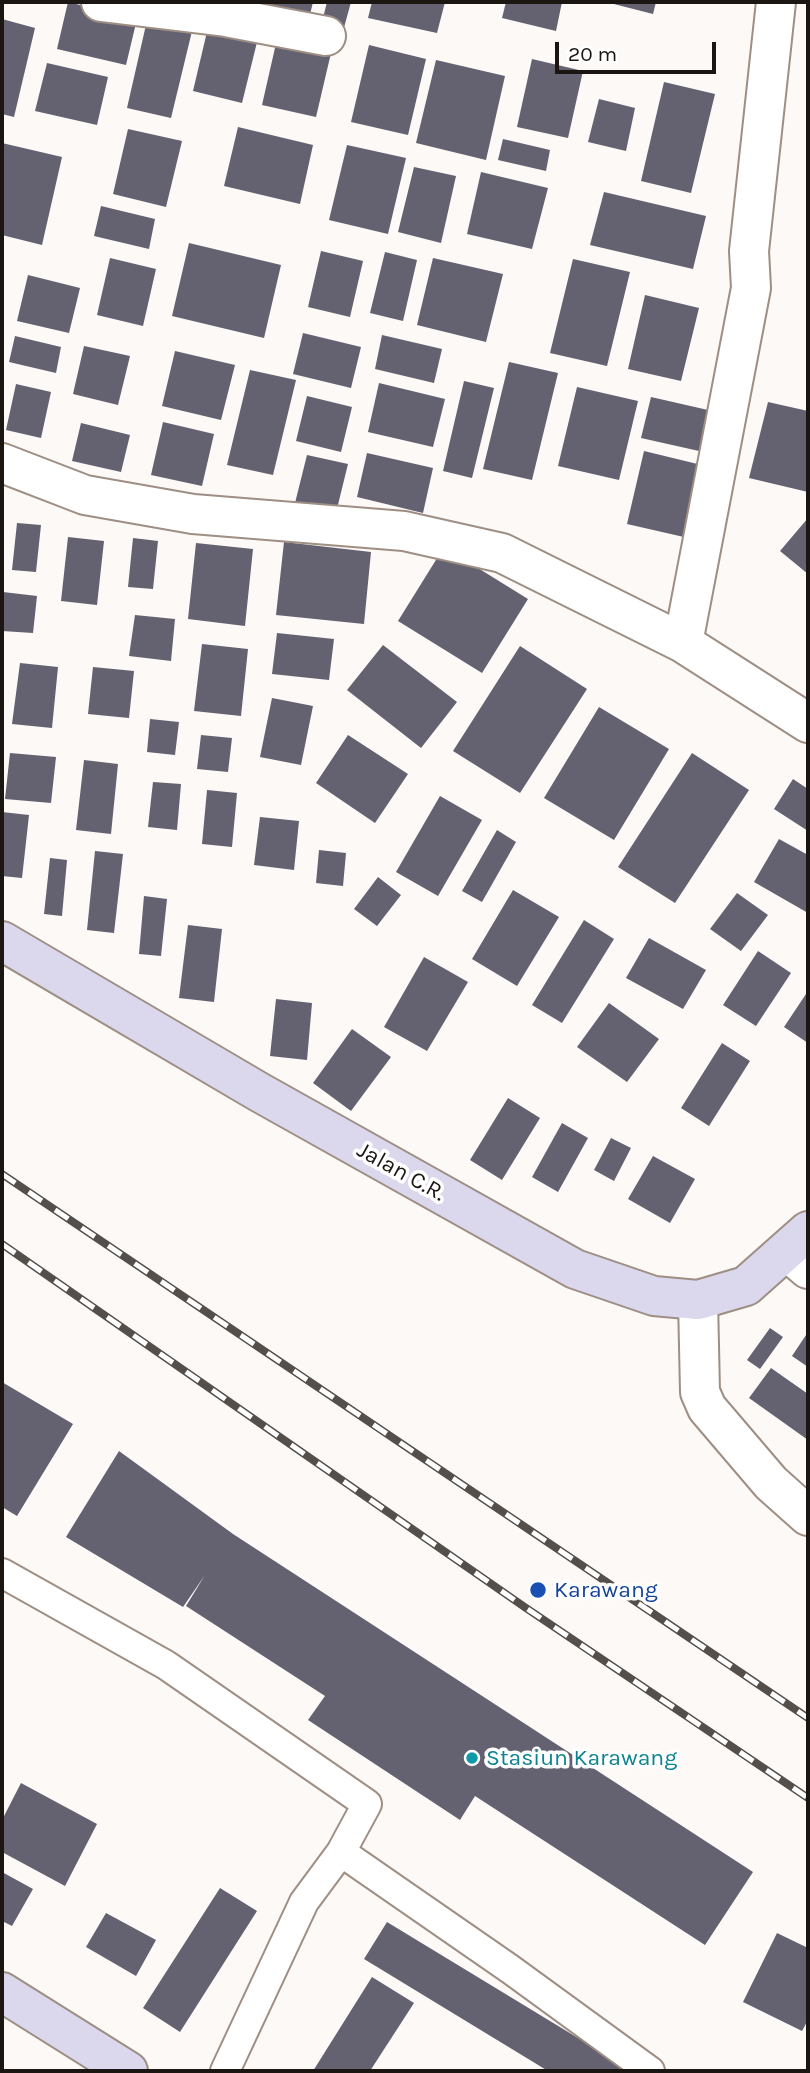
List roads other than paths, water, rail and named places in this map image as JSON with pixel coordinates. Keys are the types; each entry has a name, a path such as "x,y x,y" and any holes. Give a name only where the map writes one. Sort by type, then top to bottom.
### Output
{"street":[{"path":"101,2 226,17 326,36"},
{"path":"683,643 751,288 748,251 776,2"},
{"path":"2,463 85,495 193,514 404,531 502,553 683,643 808,723"},
{"name":"Jalan C.R.","path":"2,942 259,1092 575,1269 654,1296 698,1300 746,1286 801,1250"},
{"path":"698,1300 700,1392 708,1408 771,1483 808,1515"},
{"path":"2,1992 128,2071"}],"lane":[{"path":"2,1573 166,1665 367,1804 341,1852 304,1902 225,2071"},
{"path":"341,1852 510,1969 650,2071"}],"railway":[{"path":"2,1174 808,1718"},
{"path":"2,1244 526,1608 808,1798"}],"place":[{"name":"Karawang","path":"538,1590"},
{"name":"Stasiun Karawang","path":"472,1758"}]}
